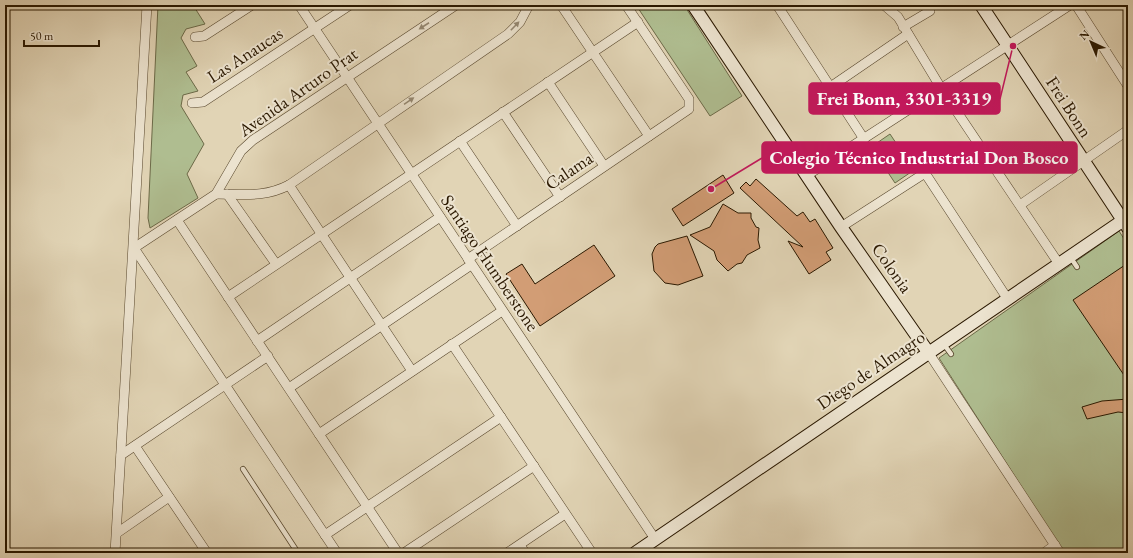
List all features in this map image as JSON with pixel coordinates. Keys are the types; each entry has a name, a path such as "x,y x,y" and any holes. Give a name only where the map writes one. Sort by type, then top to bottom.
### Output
{"street":[{"path":"116,553 147,5"},
{"path":"195,37 204,36 252,5"},
{"name":"Santiago Humberstone","path":"299,5 655,539"},
{"name":"Las Anaucas","path":"192,103 203,102 350,5"},
{"name":"Avenida Arturo Prat","path":"134,248 216,194 241,151 253,140 456,5"},
{"path":"216,194 261,195 277,191 289,185 508,34 520,22 529,5"},
{"path":"561,5 649,136"},
{"path":"228,297 410,173 638,22 626,5"},
{"name":"Colonia","path":"693,5 806,176 928,352 1058,549"},
{"path":"777,5 829,88 864,139"},
{"path":"884,5 898,18 941,88 1059,264"},
{"name":"Frei Bonn","path":"981,5 1083,160 1126,222"},
{"path":"806,176 1070,5"},
{"path":"1076,5 1128,86"},
{"path":"829,88 930,11"},
{"name":"Calama","path":"288,388 382,325 517,226 689,109 689,99 638,22"},
{"path":"548,82 604,166"},
{"path":"503,112 560,197"},
{"path":"1020,205 1128,130"},
{"path":"460,140 517,226"},
{"path":"841,227 925,173 1007,298"},
{"path":"289,185 412,371"},
{"path":"227,194 276,264"},
{"path":"257,340 440,217"},
{"path":"177,220 398,553"},
{"name":"Diego de Almagro","path":"634,553 1007,298 1070,256 1126,222"},
{"path":"134,248 337,553"},
{"path":"319,434 502,311"},
{"path":"452,344 592,553"},
{"path":"121,455 268,356"},
{"path":"325,535 501,417"},
{"path":"135,446 203,552"},
{"path":"404,553 534,466"},
{"path":"117,533 169,497"},
{"path":"507,553 566,514"},
{"path":"520,545 525,553"},
{"path":"1044,553 1058,549"}],"lane":[{"path":"1070,256 1077,267"},
{"path":"943,342 951,354"},
{"path":"243,469 298,553"}],"green space":[{"path":"158,5 193,5 205,24 186,29 181,38 197,66 186,72 198,91 183,95 181,106 204,144 187,174 198,198 150,228 148,218"},
{"path":"636,5 684,5 742,96 710,116"},
{"path":"890,134 914,170 895,183 871,147"},
{"path":"1119,231 1128,245 1128,553 1064,553 939,358"}],"building":[{"path":"723,175 734,193 683,226 672,209"},
{"path":"756,179 797,216 803,212 810,222 815,219 833,248 826,252 831,260 809,274 788,241 803,247 740,188 746,182 750,186"},
{"path":"723,204 738,213 751,213 751,218 756,227 759,228 758,240 760,248 747,255 742,263 737,264 728,271 717,260 714,251 690,235 710,227"},
{"path":"687,236 703,276 678,285 665,283 654,271 652,254 655,247 658,244"},
{"path":"594,245 615,276 540,326 506,274 522,264 535,284"},
{"path":"1128,263 1128,381 1073,300"},
{"path":"1128,399 1128,413 1118,412 1087,419 1082,407 1102,401"}],"place":[{"name":"Frei Bonn, 3301-3319","path":"1013,46"},
{"name":"Colegio Técnico Industrial Don Bosco","path":"711,189"}]}
